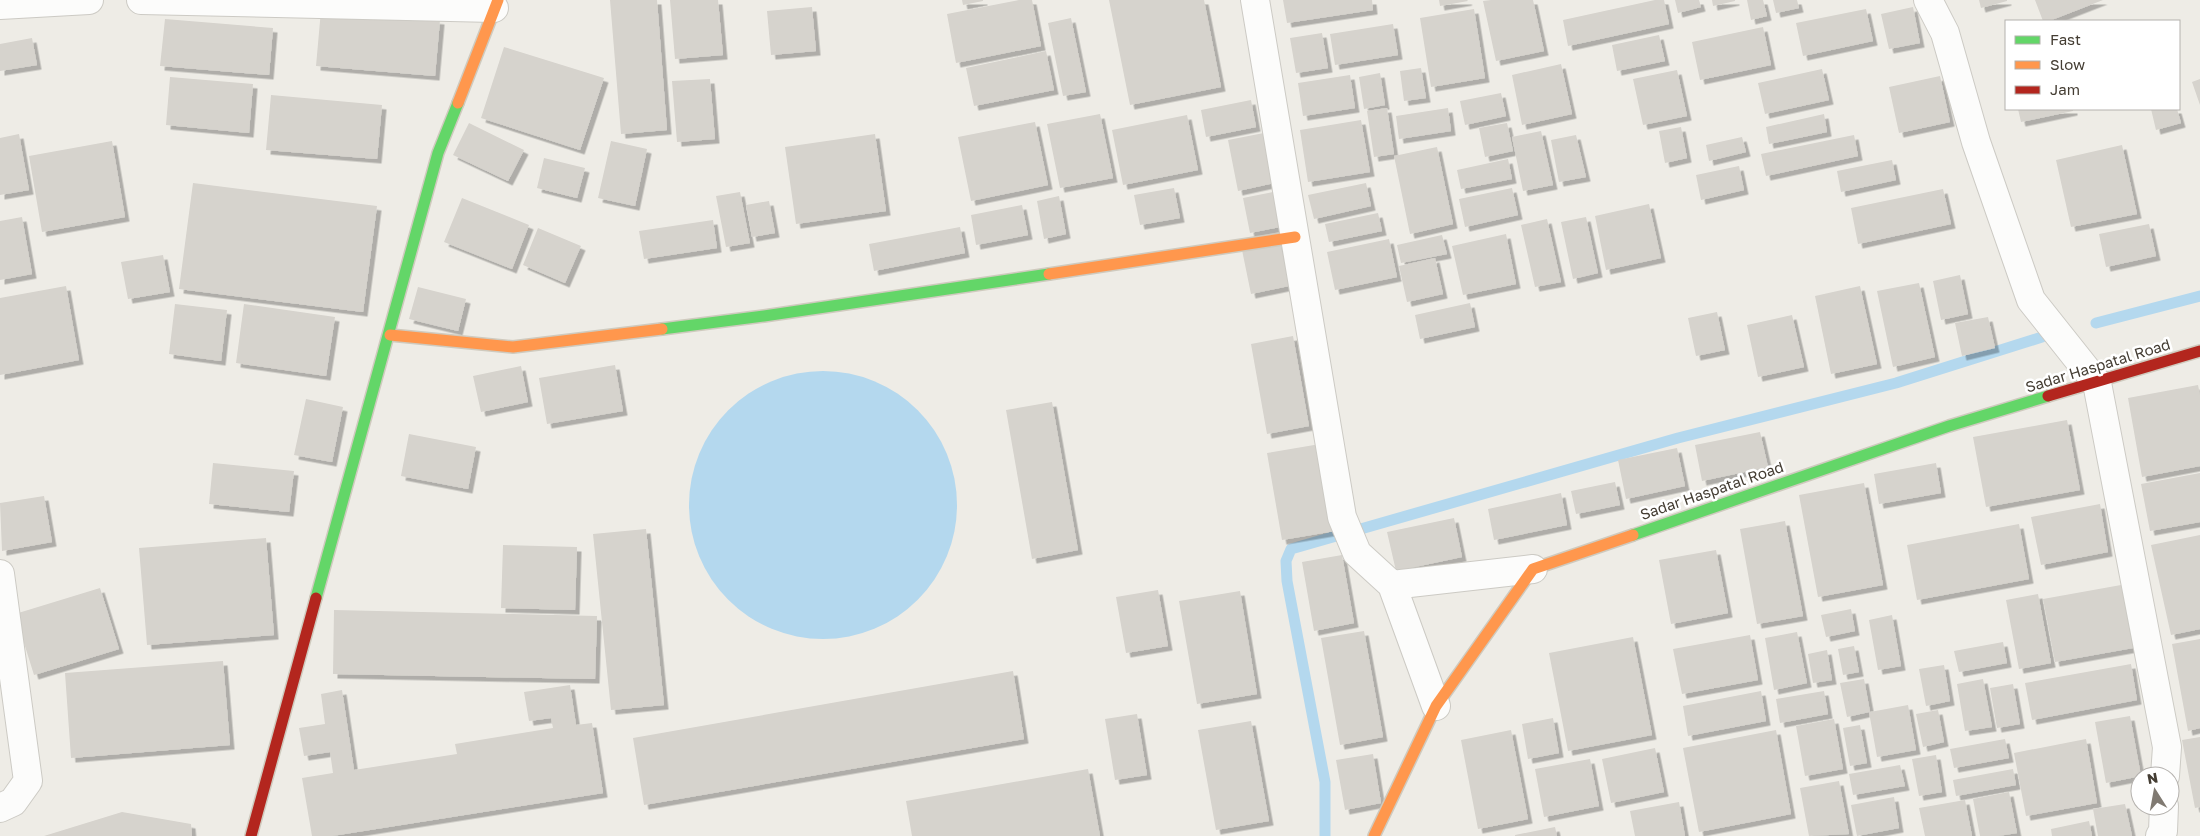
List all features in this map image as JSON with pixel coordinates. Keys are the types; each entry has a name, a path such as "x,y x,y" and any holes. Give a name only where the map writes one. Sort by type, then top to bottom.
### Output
{"street":[{"path":"0,5 89,0"},
{"path":"141,0 496,4 438,153 390,335 251,836"},
{"path":"1255,0 1342,517 1357,553 1392,585 1436,706"},
{"path":"1928,0 1945,33 1976,142 2031,300 2097,383 2167,747 2166,766"},
{"path":"390,335 513,346 764,316 1295,237"},
{"name":"Sadar Haspatal Road","path":"1534,569 1948,426 2200,351"},
{"path":"1392,585 1534,569"},
{"path":"1374,836 1436,706 1534,569"},
{"path":"0,574 28,781 13,802 0,808"},
{"path":"2160,836 2163,831 2164,816"}],"water":[{"path":"823,371 849,374 874,381 897,394 918,410 934,431 947,454 954,479 957,505 954,531 947,556 934,579 918,600 897,616 874,629 849,636 823,639 797,636 772,629 749,616 728,600 712,579 699,556 692,531 689,505 692,479 699,454 712,431 728,410 749,394 772,381 797,374"}],"building":[{"path":"610,0 657,0 667,130 621,134"},
{"path":"670,0 718,0 723,55 675,59"},
{"path":"962,0 983,0 983,1 963,5"},
{"path":"1019,0 1032,0 1041,46 956,63 947,14"},
{"path":"1109,0 1204,0 1221,87 1130,105"},
{"path":"1283,0 1372,0 1373,10 1287,23"},
{"path":"1439,0 1467,0 1468,1 1440,6"},
{"path":"1533,0 1544,51 1496,61 1483,1"},
{"path":"1655,0 1664,0 1669,24 1568,46 1563,20"},
{"path":"1675,0 1699,0 1701,7 1678,13"},
{"path":"1712,0 1735,0 1735,1 1713,6"},
{"path":"1747,0 1763,0 1767,16 1751,20"},
{"path":"1773,0 1797,0 1799,8 1776,13"},
{"path":"1979,0 2007,0 2007,1 1981,8"},
{"path":"2035,0 2103,0 2052,20 2043,20"},
{"path":"812,7 816,51 771,55 767,11"},
{"path":"1913,7 1920,43 1889,49 1881,14"},
{"path":"1474,9 1485,78 1431,87 1420,18"},
{"path":"1866,9 1873,41 1803,56 1796,23"},
{"path":"321,10 440,20 435,76 316,66"},
{"path":"1071,18 1086,92 1063,96 1048,23"},
{"path":"165,19 273,28 269,75 160,66"},
{"path":"1393,24 1398,55 1335,65 1330,34"},
{"path":"1763,27 1771,65 1700,80 1692,42"},
{"path":"1322,33 1328,68 1296,73 1290,38"},
{"path":"1659,35 1665,61 1617,71 1612,45"},
{"path":"32,38 37,65 0,71 0,44"},
{"path":"504,47 604,78 580,150 481,118"},
{"path":"1046,51 1054,90 974,106 966,68"},
{"path":"1561,64 1572,114 1522,125 1512,75"},
{"path":"1421,68 1426,98 1404,101 1400,71"},
{"path":"1822,69 1829,100 1765,114 1758,83"},
{"path":"1677,70 1687,116 1643,125 1633,79"},
{"path":"1380,73 1385,105 1364,109 1359,77"},
{"path":"1350,75 1355,108 1303,116 1298,83"},
{"path":"1940,76 1950,122 1899,133 1889,87"},
{"path":"170,77 253,84 249,133 166,125"},
{"path":"710,79 715,139 677,142 672,81"},
{"path":"2200,79 2200,105 2192,82"},
{"path":"1501,93 1506,116 1465,125 1460,101"},
{"path":"271,95 382,105 377,159 266,150"},
{"path":"1251,100 1256,127 1206,137 1201,110"},
{"path":"1387,108 1394,154 1374,157 1367,111"},
{"path":"1448,108 1451,131 1399,139 1396,116"},
{"path":"2018,110 2073,110 2073,111 2021,122"},
{"path":"2151,110 2177,110 2181,123 2156,130"},
{"path":"1100,114 1113,178 1060,188 1047,124"},
{"path":"1824,114 1827,132 1769,144 1766,127"},
{"path":"1187,115 1198,170 1123,185 1112,130"},
{"path":"1361,120 1370,172 1308,182 1300,130"},
{"path":"1035,122 1048,185 971,201 958,137"},
{"path":"469,123 524,150 508,181 453,155"},
{"path":"1507,123 1513,151 1485,157 1479,128"},
{"path":"1681,127 1687,158 1665,163 1659,131"},
{"path":"1541,131 1553,185 1523,191 1512,137"},
{"path":"1269,132 1279,182 1238,191 1228,140"},
{"path":"19,134 29,190 0,195 0,138"},
{"path":"875,134 886,211 796,224 785,147"},
{"path":"1576,135 1586,177 1559,182 1551,140"},
{"path":"1854,135 1858,156 1766,176 1761,154"},
{"path":"1742,137 1746,152 1709,161 1706,145"},
{"path":"112,141 125,217 42,232 29,156"},
{"path":"611,141 647,149 635,206 598,198"},
{"path":"2122,145 2137,214 2071,227 2056,160"},
{"path":"1437,147 1453,224 1410,234 1394,156"},
{"path":"544,158 585,168 577,198 537,188"},
{"path":"1508,159 1512,179 1461,189 1457,170"},
{"path":"1892,160 1896,180 1841,192 1837,171"},
{"path":"1739,166 1744,190 1701,200 1696,175"},
{"path":"193,183 377,206 363,312 179,289"},
{"path":"1366,183 1371,206 1314,219 1308,195"},
{"path":"1174,188 1180,218 1140,225 1134,195"},
{"path":"1512,188 1518,215 1465,227 1459,199"},
{"path":"1943,189 1951,224 1858,244 1851,208"},
{"path":"740,192 750,243 726,247 716,196"},
{"path":"1273,192 1280,227 1250,233 1243,198"},
{"path":"1059,196 1066,234 1044,239 1037,201"},
{"path":"462,198 529,225 512,269 444,242"},
{"path":"769,201 775,233 752,237 746,205"},
{"path":"1649,204 1661,258 1606,270 1595,216"},
{"path":"1022,205 1028,235 976,245 971,215"},
{"path":"1378,213 1382,231 1329,242 1325,224"},
{"path":"22,217 32,274 0,280 0,221"},
{"path":"1586,217 1598,273 1573,279 1561,222"},
{"path":"1547,219 1561,282 1535,287 1521,225"},
{"path":"713,220 717,248 644,259 639,231"},
{"path":"2149,224 2156,256 2106,267 2099,234"},
{"path":"960,227 965,253 874,271 869,244"},
{"path":"538,228 581,246 565,283 523,265"},
{"path":"1506,234 1516,284 1463,295 1452,246"},
{"path":"1442,235 1447,254 1401,263 1397,245"},
{"path":"1389,239 1397,277 1335,290 1327,252"},
{"path":"1280,242 1289,286 1251,294 1242,250"},
{"path":"163,255 170,292 128,299 121,262"},
{"path":"1435,258 1443,294 1407,302 1399,266"},
{"path":"1960,275 1968,314 1941,320 1933,281"},
{"path":"1919,283 1935,357 1893,367 1877,291"},
{"path":"66,286 79,360 0,375 0,298"},
{"path":"1860,286 1877,364 1831,374 1815,296"},
{"path":"418,287 466,299 458,331 409,319"},
{"path":"1470,303 1475,327 1420,339 1415,315"},
{"path":"175,304 227,310 221,361 169,354"},
{"path":"244,304 335,317 326,376 236,363"},
{"path":"1717,312 1725,350 1696,356 1688,318"},
{"path":"1792,315 1804,367 1758,377 1747,325"},
{"path":"1988,317 1995,348 1962,356 1955,323"},
{"path":"1293,336 1309,426 1267,434 1251,344"},
{"path":"615,365 623,411 547,424 539,378"},
{"path":"521,366 528,402 481,412 473,376"},
{"path":"2198,385 2200,395 2200,466 2142,477 2128,398"},
{"path":"306,399 343,407 332,462 294,455"},
{"path":"1052,402 1078,550 1032,559 1006,410"},
{"path":"2067,420 2080,490 1986,507 1973,437"},
{"path":"1760,432 1768,467 1702,481 1695,445"},
{"path":"409,434 476,447 468,489 401,476"},
{"path":"1320,444 1335,531 1282,540 1267,453"},
{"path":"1677,448 1685,486 1626,499 1618,460"},
{"path":"213,463 294,471 289,512 209,504"},
{"path":"1936,463 1941,493 1879,504 1874,474"},
{"path":"2200,473 2200,522 2150,531 2141,484"},
{"path":"1615,482 1620,505 1576,514 1571,491"},
{"path":"1864,483 1883,585 1818,597 1799,495"},
{"path":"1561,493 1567,525 1494,540 1488,509"},
{"path":"44,496 52,542 2,551 0,503"},
{"path":"2100,504 2108,552 2041,565 2031,517"},
{"path":"1454,518 1462,557 1396,571 1387,532"},
{"path":"1785,521 1803,616 1757,624 1740,529"},
{"path":"2019,524 2029,579 1917,600 1907,545"},
{"path":"646,529 664,705 611,710 593,534"},
{"path":"2200,535 2200,629 2171,635 2151,545"},
{"path":"266,538 274,635 147,645 139,548"},
{"path":"503,545 577,547 575,610 501,608"},
{"path":"1716,550 1728,613 1671,624 1659,560"},
{"path":"1342,555 1354,623 1314,631 1302,562"},
{"path":"2121,585 2133,648 2055,662 2043,599"},
{"path":"100,588 119,649 34,675 15,614"},
{"path":"1158,590 1168,646 1126,653 1116,597"},
{"path":"1240,591 1257,694 1197,704 1179,601"},
{"path":"2038,594 2051,663 2019,669 2006,600"},
{"path":"1851,609 1855,631 1826,637 1821,615"},
{"path":"334,610 597,616 595,679 333,674"},
{"path":"1892,615 1901,666 1878,670 1869,620"},
{"path":"1364,631 1383,737 1340,745 1321,638"},
{"path":"1797,632 1807,683 1774,690 1765,638"},
{"path":"1750,635 1758,680 1682,694 1673,649"},
{"path":"1633,637 1652,735 1568,751 1549,653"},
{"path":"2200,639 2200,728 2188,731 2172,644"},
{"path":"2003,642 2007,663 1959,672 1954,651"},
{"path":"1854,646 1859,672 1843,675 1838,649"},
{"path":"1827,650 1832,680 1813,683 1808,654"},
{"path":"223,661 230,745 71,758 65,673"},
{"path":"2131,664 2137,700 2032,720 2025,683"},
{"path":"1944,665 1950,701 1926,706 1919,669"},
{"path":"1013,671 1024,739 644,805 633,738"},
{"path":"1864,679 1870,712 1908,705 1916,750 1877,757 1869,712 1847,717 1840,683"},
{"path":"1983,679 1992,727 1965,731 1957,684"},
{"path":"2013,684 2020,724 1997,728 1990,688"},
{"path":"570,685 576,725 592,723 603,793 332,836 312,836 302,778 333,773 330,752 304,756 299,728 325,724 321,694 342,690 354,770 457,754 455,744 553,728 551,718 529,721 524,692"},
{"path":"1761,691 1766,721 1688,736 1683,706"},
{"path":"1824,691 1828,714 1780,723 1776,699"},
{"path":"1938,710 1944,742 1923,747 1916,714"},
{"path":"1137,714 1147,775 1115,780 1105,719"},
{"path":"2130,716 2139,766 2130,766 2130,778 2106,783 2095,722"},
{"path":"1553,718 1559,753 1528,759 1522,724"},
{"path":"1834,719 1843,769 1805,776 1796,726"},
{"path":"1251,721 1269,821 1216,830 1198,730"},
{"path":"1860,725 1867,763 1850,766 1843,728"},
{"path":"1511,730 1528,819 1478,829 1461,740"},
{"path":"1776,730 1791,814 1699,832 1683,748"},
{"path":"2200,737 2200,807 2195,808 2182,740"},
{"path":"2005,739 2009,758 1954,768 1950,749"},
{"path":"2086,739 2097,803 2026,816 2014,753"},
{"path":"1655,748 1664,792 1611,803 1602,759"},
{"path":"1373,754 1381,803 1345,810 1336,760"},
{"path":"1936,755 1942,792 1919,796 1912,759"},
{"path":"1590,759 1599,806 1544,817 1535,769"},
{"path":"1900,765 1905,786 1853,795 1849,774"},
{"path":"1088,769 1100,836 912,836 906,801"},
{"path":"2013,769 2016,785 1956,796 1953,780"},
{"path":"1839,781 1849,834 1809,836 1800,788"},
{"path":"2009,792 2017,833 1980,836 1973,799"},
{"path":"1894,797 1899,828 1857,836 1851,805"},
{"path":"1965,800 1972,836 1925,836 1919,808"},
{"path":"1679,802 1685,836 1635,836 1630,811"},
{"path":"2125,804 2132,836 2098,836 2093,809"},
{"path":"122,812 191,824 192,836 44,836"},
{"path":"2089,821 2092,836 2052,836 2051,829"},
{"path":"1555,827 1557,836 1515,836 1515,835"}],"waterway":[{"path":"2096,323 2200,296"},
{"path":"1325,836 1325,782 1287,581 1286,561 1291,549 1678,438 1896,383 2042,337"}],"traffic: fast":[{"path":"316,598 438,153 458,103"},
{"path":"662,329 1049,274"},
{"path":"1633,535 1949,426 2048,396"}],"traffic: slow":[{"path":"458,103 498,0"},
{"path":"1049,274 1295,237"},
{"path":"390,335 513,347 662,329"},
{"path":"1374,836 1436,706 1533,569 1633,535"}],"traffic: jam":[{"path":"2048,396 2200,351"},
{"path":"251,836 316,598"}]}
